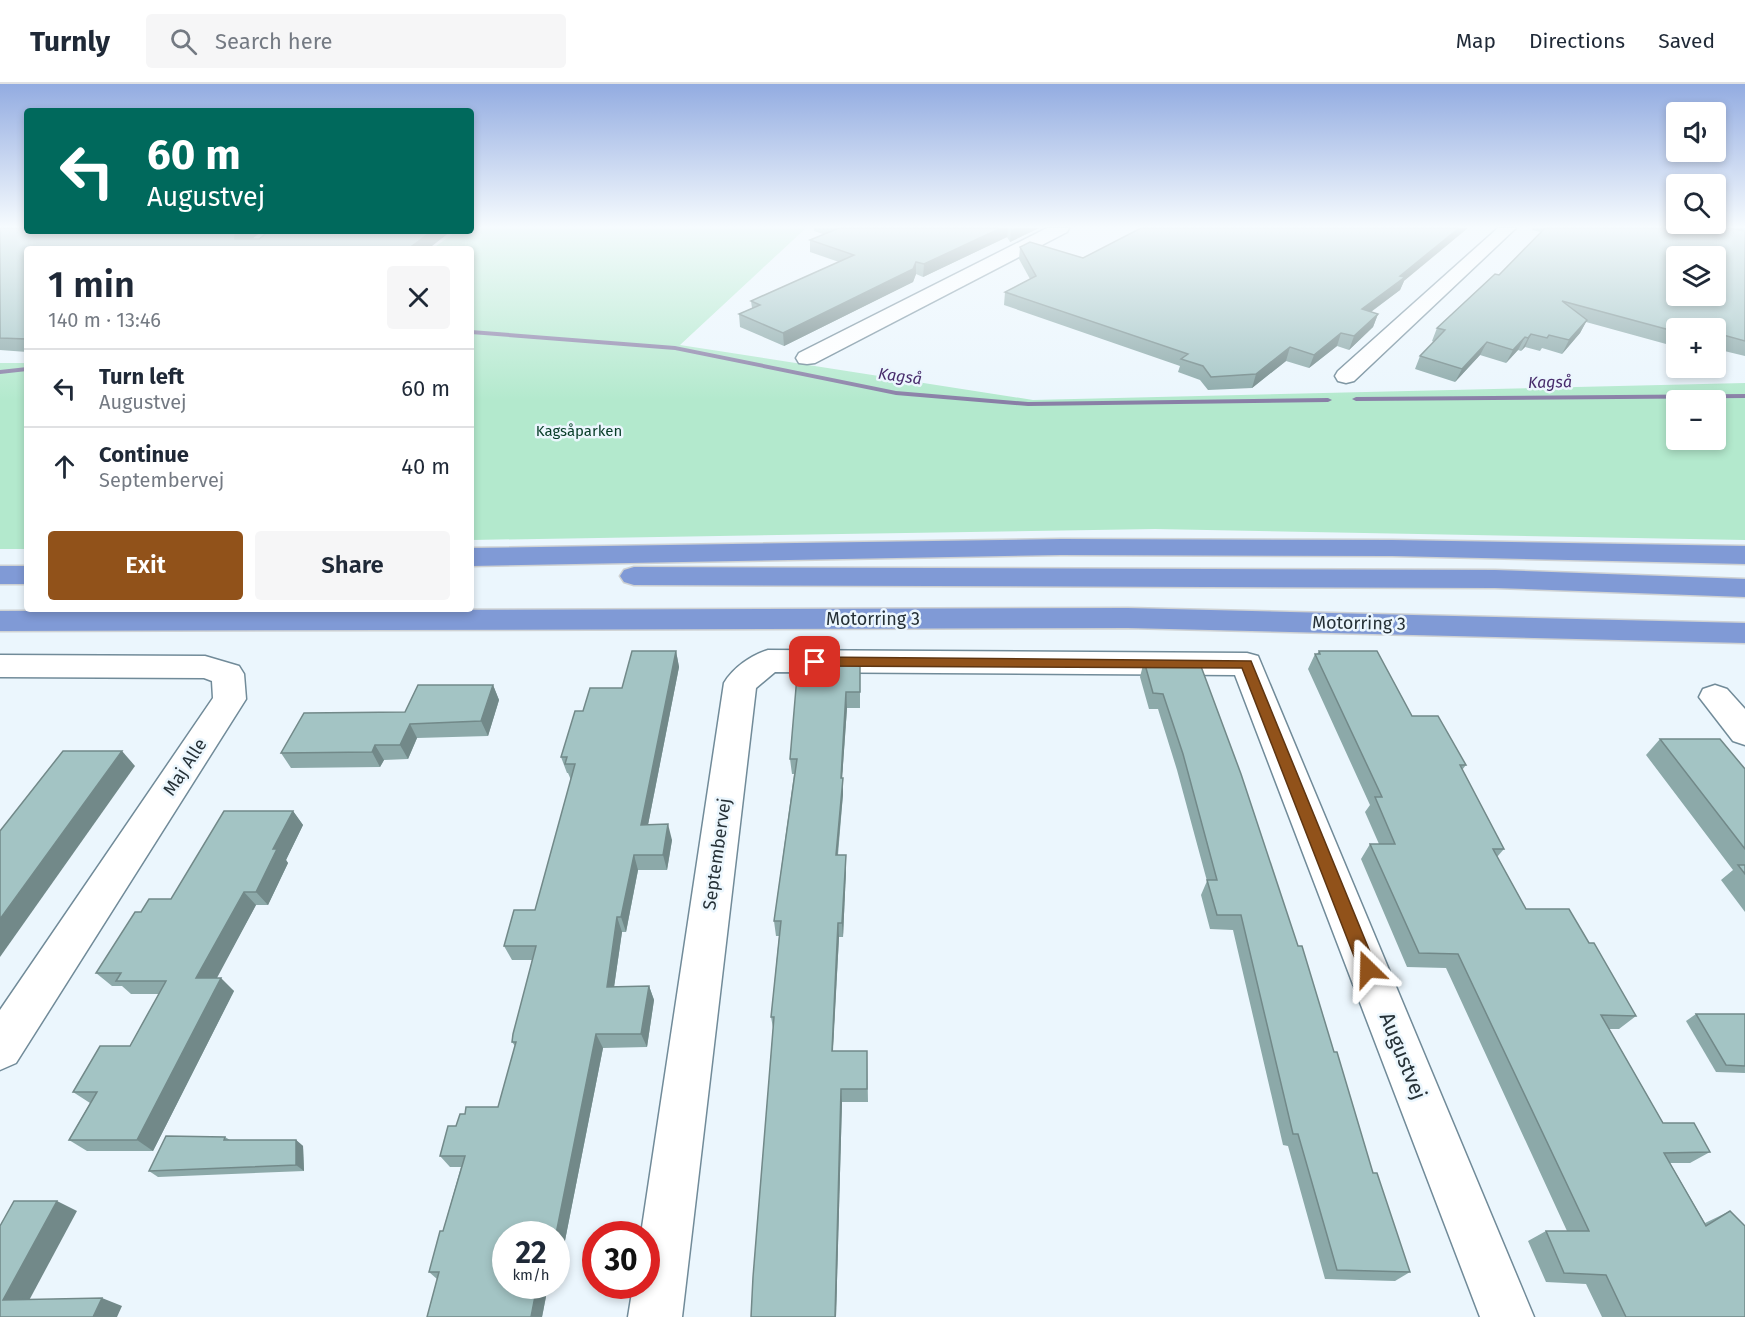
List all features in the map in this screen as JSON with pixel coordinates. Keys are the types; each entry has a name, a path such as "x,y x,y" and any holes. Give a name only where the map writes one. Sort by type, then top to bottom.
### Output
{"highway":[{"path":"474,557 1061,547 1392,548 1745,555"},
{"path":"0,575 24,575"},
{"path":"474,575 1483,579 1745,588"},
{"name":"Motorring 3","path":"0,621 1128,618 1745,633"}],"street":[{"path":"807,358 949,286"},
{"path":"1346,376 1445,286"},
{"name":"Septembervej","path":"655,1317 740,683 768,661 1027,663"},
{"name":"Augustvej","path":"1027,663 1246,664 1507,1317"},
{"name":"Maj Alle","path":"0,666 205,667 228,674 230,699 0,1048"},
{"path":"1715,697 1745,732"}],"green space":[{"name":"Kagsåparken","path":"474,286 744,286 680,345 1033,400 1745,383 1745,540 1155,529 474,540"},
{"path":"0,363 24,363 24,549 0,549"}],"building":[{"path":"0,286 24,286 24,339 0,338"},
{"path":"786,286 879,286 783,333 739,314 760,305 751,301"},
{"path":"1018,286 1394,286 1362,309 1378,314 1354,336 1341,333 1314,355 1290,347 1256,374 1211,377 1203,366 1181,359 1188,354 1005,292"},
{"path":"1483,286 1666,286 1666,306 1726,306 1726,286 1745,286 1745,341 1726,336 1726,318 1666,318 1666,329 1562,301 1587,320 1569,340 1549,335 1547,338 1531,334 1513,350 1487,342 1462,369 1420,356 1445,330 1437,328"},
{"path":"632,651 676,651 641,825 668,824 663,855 634,855 621,917 617,917 607,987 649,986 641,1034 596,1034 559,1221 492,1221 492,1299 534,1299 531,1317 427,1317 439,1272 429,1272 465,1156 440,1156 448,1126 456,1126 460,1114 465,1114 466,1107 498,1107 516,1042 512,1042 513,1034 536,946 504,946 514,910 535,910 575,764 565,764 567,757 561,757 575,711 583,711 590,688 622,688"},
{"path":"1319,651 1377,651 1412,716 1438,716 1466,765 1460,765 1504,849 1493,849 1526,909 1569,909 1589,943 1594,943 1636,1016 1601,1015 1663,1123 1694,1123 1710,1152 1664,1153 1706,1226 1730,1211 1745,1226 1745,1317 1626,1317 1606,1275 1564,1273 1546,1231 1589,1231 1458,954 1419,953 1370,844 1395,844 1375,797 1382,797 1315,654 1320,654"},
{"path":"1144,661 1199,661 1241,774 1298,946 1302,946 1373,1173 1377,1173 1410,1272 1337,1270 1298,1134 1293,1134 1241,915 1217,915 1207,880 1217,880 1183,754 1163,694 1153,693"},
{"path":"798,664 860,664 860,692 846,692 841,778 843,778 836,855 846,855 842,923 838,923 832,1051 867,1051 867,1089 841,1089 835,1317 751,1317 774,1017 771,1017 781,921 774,921 797,759 790,759"},
{"path":"418,685 493,685 481,721 410,724 400,745 375,745 372,752 281,753 304,713 405,712"},
{"path":"1660,739 1720,739 1745,769 1745,849"},
{"path":"63,751 122,751 0,919 0,831"},
{"path":"224,811 293,811 273,849 277,849 256,892 244,892 196,978 221,978 137,1140 69,1140 97,1092 73,1092 100,1046 130,1046 166,981 116,981 121,973 96,973 135,912 141,912 149,899 171,899"},
{"path":"1738,865 1745,865 1745,874"},
{"path":"1696,1014 1745,1014 1745,1066 1726,1065"},
{"path":"166,1136 225,1137 224,1140 296,1140 296,1165 149,1171"},
{"path":"14,1201 57,1201 3,1300 102,1298 93,1317 0,1317 0,1226"}],"waterway":[{"name":"Kagså","path":"474,332 675,348 896,393 1028,404 1328,400"},
{"name":"Kagså","path":"0,372 24,369"},
{"name":"Kagså","path":"1356,399 1745,396"}],"route":[{"path":"815,662 1246,664 1368,969"}]}
